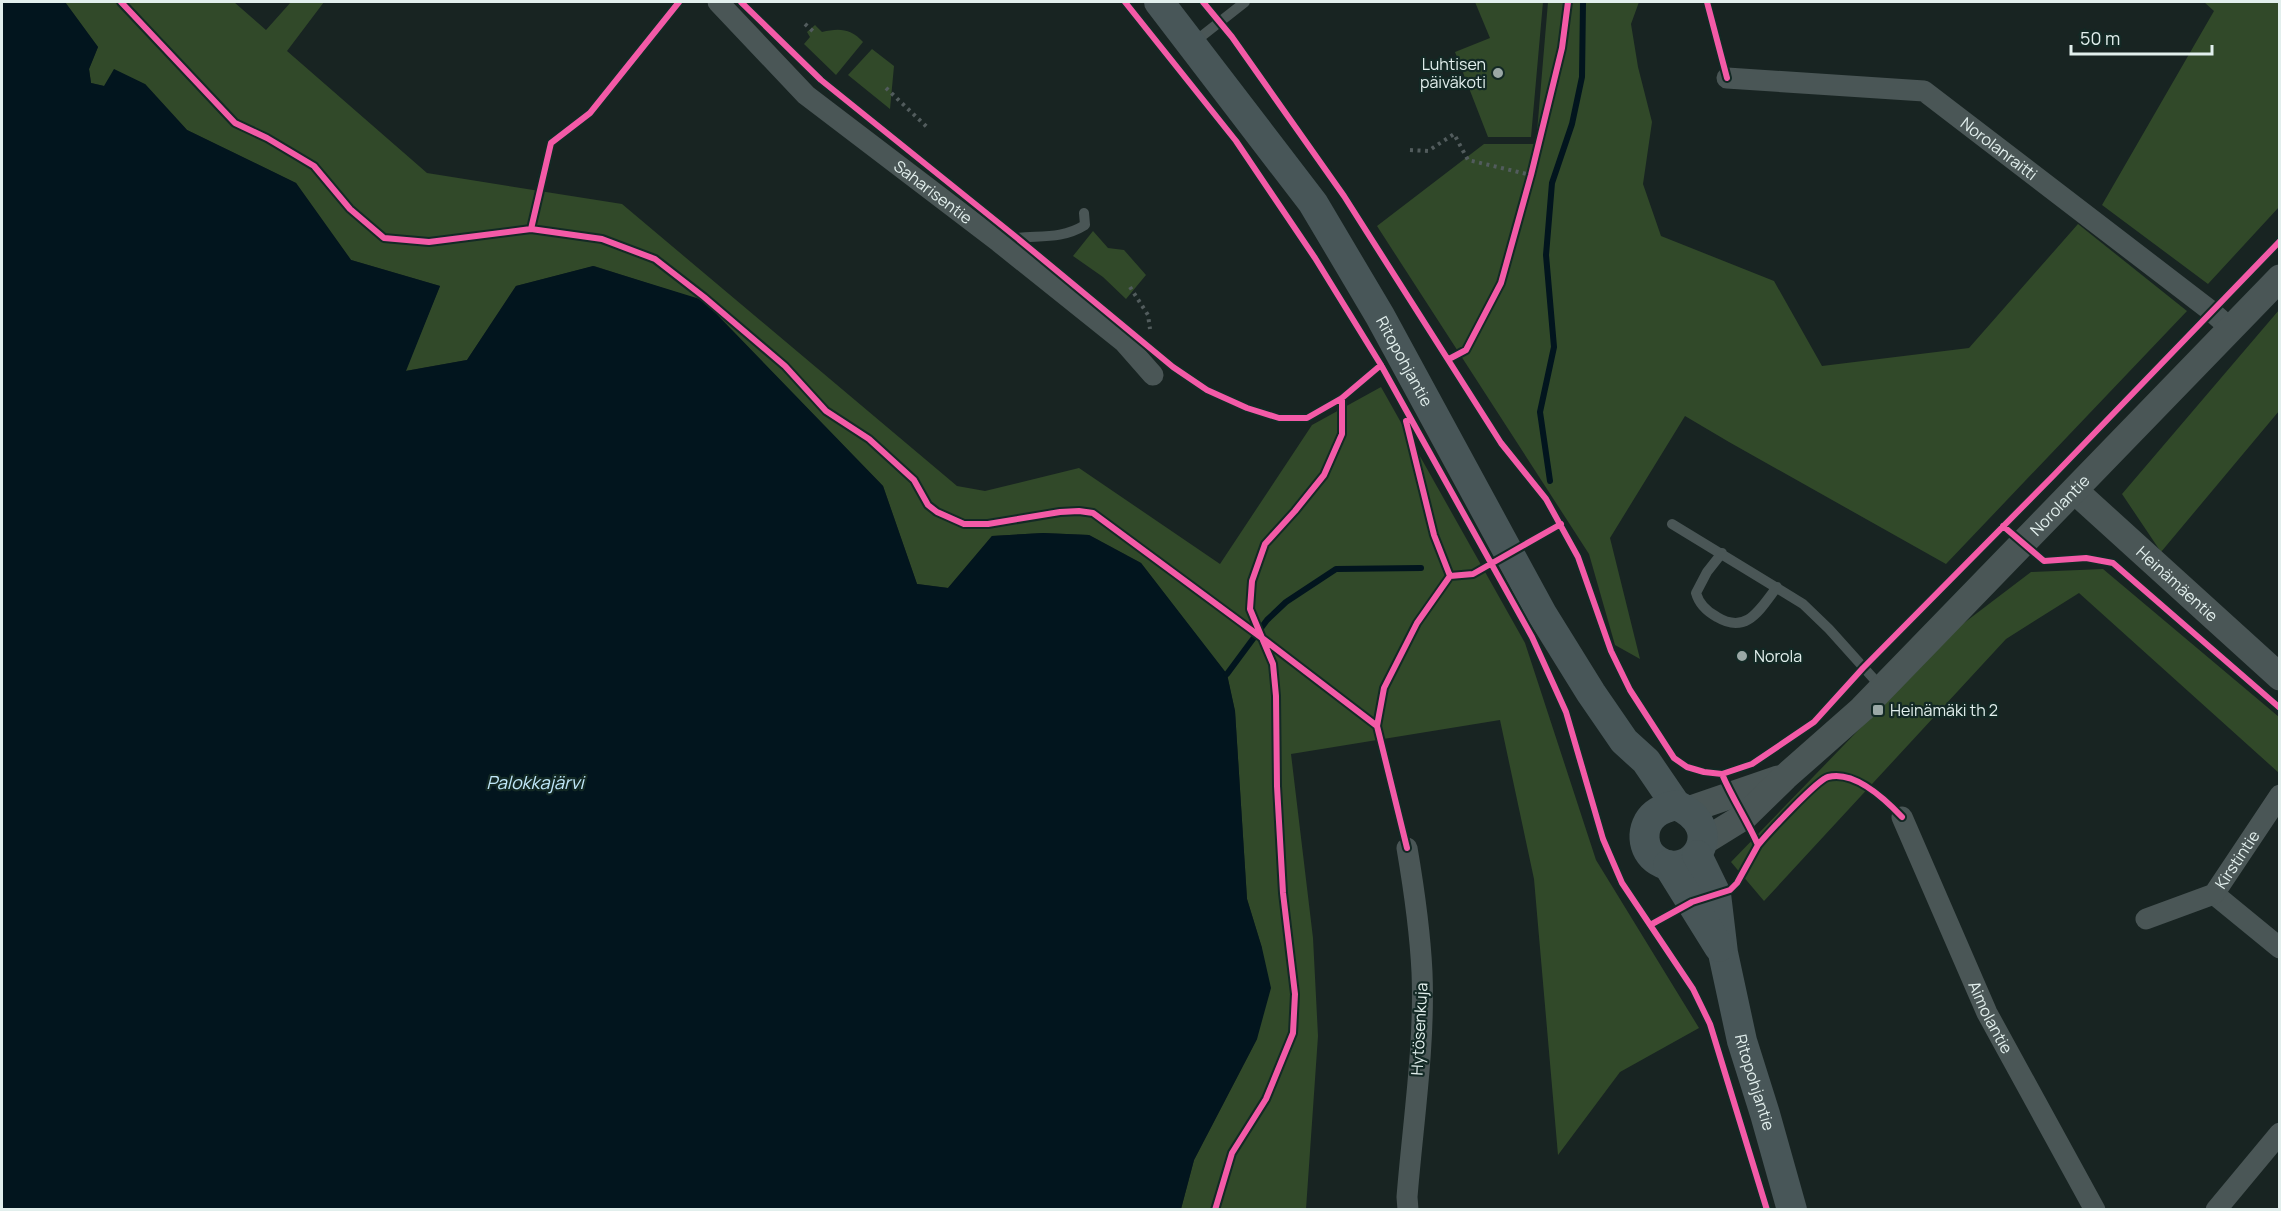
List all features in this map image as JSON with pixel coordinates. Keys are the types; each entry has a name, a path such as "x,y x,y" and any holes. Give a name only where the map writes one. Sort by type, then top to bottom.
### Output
{"main road":[{"name":"Ritopohjantie","path":"1159,2 1193,43 1313,203 1380,316 1542,614 1624,741 1646,761 1672,810"},
{"path":"1672,810 1700,823 1700,848 1686,863 1668,865 1652,857 1644,840 1647,822 1672,810"},
{"name":"Ritopohjantie","path":"1700,848 1716,894 1723,953 1742,1041 1792,1209"},
{"name":"Ritopohjantie","path":"1668,865 1723,953"}],"street":[{"name":"Saharisentie","path":"718,2 806,95 999,242 1124,342 1153,375"},
{"name":"Norolanraitti","path":"1727,78 1924,91 2211,310 2230,328"},
{"name":"Norolantie","path":"1700,848 1745,816 1882,688 2280,278"},
{"name":"Heinämäentie","path":"2075,491 2280,677"},
{"name":"Norolantie","path":"1672,810 1785,777"},
{"name":"Kirstintie","path":"2146,920 2214,894 2280,795"},
{"name":"Aimolantie","path":"1902,818 1987,1013 2095,1209"},
{"name":"Hytösenkuja","path":"1407,848 1422,971 1421,1041 1407,1197 1408,1209"},
{"name":"Kirstintie","path":"2214,894 2280,948"},
{"path":"2216,1209 2280,1133"}],"lane":[{"path":"1193,43 1245,2"},
{"path":"999,242 1016,237 1051,237 1071,234 1085,225 1084,213"},
{"path":"1672,524 1803,604 1829,628 1882,688"},
{"path":"1722,553 1707,572 1696,593 1699,603 1714,616 1729,624 1743,623 1752,618 1777,587"}],"path":[{"path":"805,24 816,34"},
{"path":"886,88 929,129"},
{"path":"1410,150 1428,151 1454,134 1468,160 1531,174"},
{"path":"1528,185 1534,163"},
{"path":"1130,287 1148,315 1150,329"}],"green space":[{"path":"65,2 234,2 266,30 291,2 324,2 287,51 427,173 622,204 957,486 985,491 1079,468 1220,564 1312,425 1381,387 1525,643 1596,860 1699,1028 1620,1072 1558,1155 1534,879 1500,720 1291,754 1313,938 1318,1036 1306,1209 1181,1209 1194,1160 1257,1039 1262,948 1247,899 1235,711 1227,675 1141,563 1089,535 1043,533 992,536 948,588 917,584 883,486 703,301 594,266 516,286 467,360 405,371 440,286 351,260 296,183 187,130 145,84 104,86 91,83 89,69 98,47"},
{"name":"Luhtisen päiväkoti","path":"1475,2 1543,2 1531,137 1488,137 1455,52 1490,38"},
{"path":"1548,2 1639,2 1631,24 1638,67 1652,122 1643,184 1661,236 1774,281 1822,366 1969,348 2078,224 2187,311 1946,564 1685,416 1610,538 1640,659 1615,645 1589,554 1377,226 1484,144 1536,144"},
{"path":"2204,2 2280,2 2279,207 2208,284 2102,205 2214,11"},
{"path":"815,25 822,32 839,30 849,32 863,42 836,75 804,44 810,37 807,32"},
{"path":"872,49 894,66 890,109 848,75"},
{"path":"1093,231 1108,248 1124,250 1146,275 1126,299 1103,277 1073,256"},
{"path":"2279,310 2279,411 2161,552 2122,494"},
{"path":"2103,569 2279,717 2279,773 2079,593 2006,639 1764,901 1731,862 1956,629 2031,572"}],"water":[{"name":"Palokkajärvi","path":"2,2 65,2 98,47 89,69 91,83 104,86 114,69 145,84 187,130 296,183 351,260 440,286 406,371 467,360 516,286 593,266 703,300 883,486 917,584 948,588 992,536 1043,533 1089,535 1141,563 1227,674 1235,711 1247,899 1271,988 1257,1039 1194,1160 1181,1209 2,1209"}],"waterway":[{"path":"1550,481 1540,412 1554,347 1546,255 1552,183 1572,124 1582,77 1583,2"},
{"path":"1227,674 1267,620 1286,602 1336,569 1421,568"}],"cycle path":[{"path":"121,2 235,123 267,138 314,166 350,209 384,238 429,242 531,229 602,239 655,259 785,366 826,411 869,439 914,480 928,505 937,512 964,524 988,524 1060,512 1093,513 1262,638 1273,664 1276,696 1277,786 1283,893 1295,994 1293,1033 1266,1099 1232,1153 1215,1210"},
{"path":"531,229 551,143 590,113 679,2"},
{"path":"741,2 821,80 1173,367 1207,390 1247,408 1279,418 1307,418 1342,398 1381,365"},
{"path":"1125,2 1236,141 1315,258 1381,365 1532,637 1566,712 1603,839 1622,883 1693,989 1710,1024 1767,1210"},
{"path":"1203,2 1232,37 1344,196 1501,443 1546,499 1578,557 1611,651 1630,690 1674,758 1687,767 1722,774 1758,845 1804,797 1828,777 1838,776 1859,782 1879,795 1902,817"},
{"path":"1449,359 1466,350 1501,283 1531,175 1562,48 1568,2"},
{"path":"1707,2 1727,78"},
{"path":"1722,774 1752,764 1814,722 1863,668 2280,241"},
{"path":"1342,398 1342,434 1324,475 1265,544 1252,581 1250,609 1262,638 1377,726"},
{"path":"1406,421 1434,535 1450,576 1417,623 1384,688 1377,726 1407,848"},
{"path":"1450,576 1473,574 1561,524"},
{"path":"2003,526 2044,561 2086,558 2113,563 2280,708"},
{"path":"1652,924 1692,902 1730,890 1737,883 1758,845"}],"place":[{"name":"Luhtisen päiväkoti","path":"1498,73"},
{"name":"Norola","path":"1742,656"},
{"name":"Heinämäki th 2","path":"1878,710"}]}
